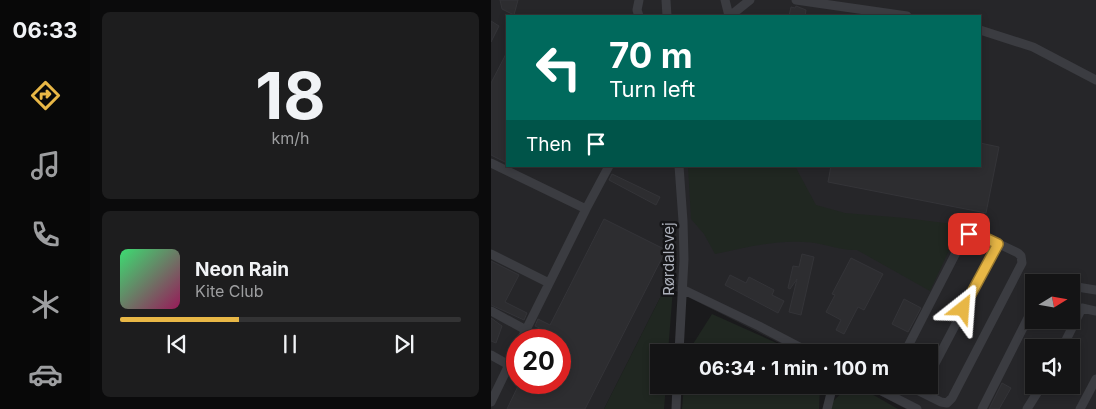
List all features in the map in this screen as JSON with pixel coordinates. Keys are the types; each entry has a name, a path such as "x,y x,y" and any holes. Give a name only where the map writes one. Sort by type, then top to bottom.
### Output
{"street":[{"path":"639,0 637,10 639,15"},
{"path":"666,0 667,15"},
{"path":"725,0 729,15"},
{"path":"730,15 750,0"},
{"path":"796,0 900,15"},
{"path":"981,30 1033,47 1096,80"},
{"path":"491,162 586,209"},
{"path":"526,329 608,167"},
{"name":"Rørdalsvej","path":"679,167 683,221 683,290 680,344"},
{"path":"909,344 962,241 969,234 975,233 1021,256 1022,263 952,398 947,403 941,402 930,394"},
{"path":"938,358 998,244"},
{"path":"491,254 549,283"},
{"path":"1080,287 1096,290"},
{"path":"683,290 793,344"},
{"path":"1066,339 1082,308 1096,311"},
{"path":"491,311 524,329"},
{"path":"982,409 1025,324"},
{"path":"491,355 506,363"},
{"path":"491,402 506,371"},
{"path":"1080,409 1096,379"},
{"path":"676,409 677,394"},
{"path":"827,409 831,394"},
{"path":"888,394 917,409"},
{"path":"1027,409 1036,394"}],"shaded area":[{"path":"491,0 1096,0 1096,409 906,409 877,394 938,394 938,344 781,344 666,286 604,409 491,409"},
{"path":"688,167 796,167 816,205 845,213 961,225 930,291 857,250 817,243 781,242 715,254 704,234 691,219"},
{"path":"666,286 673,289 669,344 650,344 650,394 665,394 664,409 604,409"},
{"path":"712,314 779,344 693,344"},
{"path":"683,394 820,394 819,409 682,409"},
{"path":"840,394 872,394 898,409 831,409 831,403"}],"building":[{"path":"500,0 518,0 514,15 502,9"},
{"path":"796,6 806,10 805,15 789,15 791,7 795,8"},
{"path":"491,21 499,26 491,42"},
{"path":"506,54 506,162 491,155 491,83"},
{"path":"981,143 999,147 986,213 828,182 831,167 981,167"},
{"path":"612,174 660,197 656,205 609,180"},
{"path":"604,219 666,250 585,409 507,409 514,394 571,394 571,329 542,329 535,326 538,319 550,325"},
{"path":"802,254 814,257 801,315 789,312 797,279 790,289 788,288 793,266 799,267"},
{"path":"851,258 883,274 864,310 858,307 844,334 836,330 841,320 826,312 835,295 832,294"},
{"path":"491,261 519,275 505,302 527,313 524,320 491,305"},
{"path":"730,275 746,283 749,277 774,290 772,295 784,301 778,313 725,285"},
{"path":"904,299 921,308 908,332 892,324"},
{"path":"491,318 502,326 496,343 491,341"},
{"path":"1002,383 1011,388 999,409 989,409"}],"route":[{"path":"963,309 998,244 975,233 969,234"}]}
